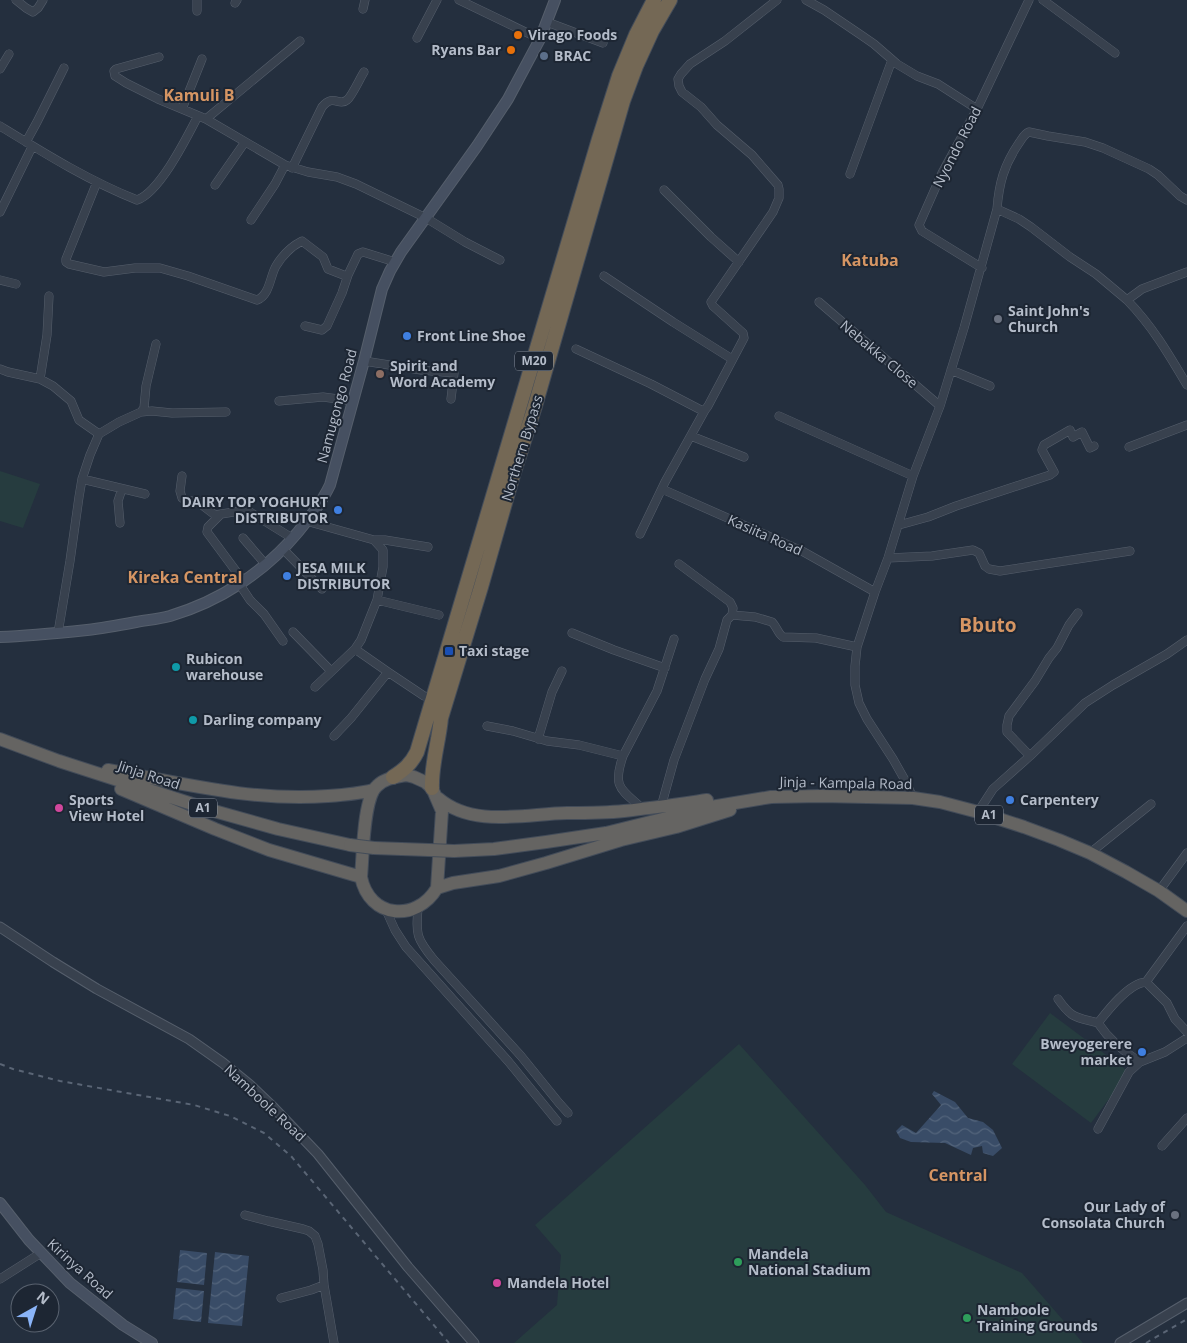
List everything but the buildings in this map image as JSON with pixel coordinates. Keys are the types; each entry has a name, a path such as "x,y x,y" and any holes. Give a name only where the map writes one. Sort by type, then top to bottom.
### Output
{"highway":[{"name":"Northern Bypass","path":"393,777 412,762 420,744 599,139 636,35 654,0"},
{"name":"Northern Bypass","path":"434,792 432,778 440,735 441,718 623,101 652,31 670,0"},
{"name":"Jinja Road","path":"0,739 59,761 214,811 278,829 350,845 429,850"},
{"path":"59,761 248,795 303,798 358,794 373,790"},
{"path":"59,761 247,842 361,877"},
{"path":"434,792 442,810 436,888 427,901 418,907 400,912 386,910 372,901 366,893 361,877 368,807 373,790 378,784 393,777 414,776 425,782 446,804 456,810 498,817 623,811 734,797 771,797"},
{"path":"436,888 453,883 499,876 621,840 676,827 771,797"},
{"name":"Jinja - Kampala Road","path":"429,850 494,849 537,844 606,833 711,807 771,797 913,798 940,802 978,812 1024,827 1090,853 1159,891 1187,911"}],"main road":[{"name":"Namugongo Road","path":"0,637 116,627 169,616 198,606 242,584 266,565 292,538 330,485 382,289 395,262 508,99 540,39 555,0"},
{"name":"Kirinya Road","path":"0,1204 41,1254 70,1283 123,1326 152,1343"}],"street":[{"path":"16,0 33,12 43,0"},
{"path":"197,0 198,11"},
{"path":"364,9 365,0"},
{"path":"416,38 438,0"},
{"path":"459,0 540,39"},
{"path":"640,534 662,489 744,338 743,333 711,302 772,212 779,198 778,185 752,154 682,92 678,79 690,64 725,41 777,0"},
{"path":"806,0 861,35 892,60 912,73 938,84 977,109"},
{"name":"Nyondo Road","path":"982,268 922,231 919,226 942,173 977,109 1029,0"},
{"path":"1042,0 1115,53"},
{"path":"547,22 603,43"},
{"path":"206,119 300,41"},
{"path":"0,69 9,54"},
{"path":"159,57 116,69 114,74 121,80 158,100 206,119 289,166 308,172 337,177 356,184 426,218 465,242 500,260"},
{"path":"182,110 202,60"},
{"path":"850,174 892,60"},
{"path":"0,212 37,122 64,68"},
{"path":"251,220 289,166 322,107 330,100 343,102 348,100 364,72"},
{"path":"0,126 97,182 137,200 148,193 163,175 184,143 198,116"},
{"path":"913,798 893,759 859,703 855,685 857,647 899,525 913,476 940,406 982,268 1007,162 1029,132 1085,142 1103,148 1153,172 1187,200"},
{"path":"215,185 245,142"},
{"path":"97,182 66,259 66,262 69,264 104,272 135,268 160,268 258,300 263,296 276,266 295,244 302,241 323,257 328,269 346,276 348,275"},
{"path":"664,190 739,262"},
{"path":"997,209 1031,227 1096,274 1127,300 1144,318 1163,344 1187,385"},
{"path":"305,326 322,330 327,326 348,275 360,252 395,262"},
{"path":"1127,300 1142,289 1187,272"},
{"path":"604,276 732,359"},
{"path":"0,280 16,284"},
{"path":"40,378 47,335 49,296"},
{"name":"Nebakka Close","path":"818,302 940,406"},
{"path":"142,412 156,344"},
{"path":"576,349 658,387 694,407 705,410"},
{"path":"364,361 454,373 451,400"},
{"path":"0,368 8,372 40,378 68,398 79,420 99,434"},
{"path":"951,370 990,386"},
{"path":"279,401 323,398 353,401"},
{"path":"58,633 82,479 99,434 119,422 142,412 226,412"},
{"path":"779,416 913,476"},
{"path":"1129,447 1187,425"},
{"path":"899,525 928,517 1050,475 1054,472 1042,450 1044,445 1070,430 1073,437 1082,432 1090,448 1094,446"},
{"path":"691,436 744,457"},
{"path":"182,476 180,491 182,498 185,500 198,502 215,515 246,510 292,538"},
{"path":"82,479 145,494"},
{"path":"120,523 118,507 122,489"},
{"name":"Kasiita Road","path":"662,489 802,551 875,592"},
{"path":"220,515 206,531 242,584 250,600 264,614 283,641"},
{"path":"306,521 374,540 428,547"},
{"path":"243,538 266,565"},
{"path":"315,687 355,649 361,640 377,600 383,567 383,550 374,540"},
{"path":"283,548 322,588"},
{"path":"888,558 932,556 973,550 979,553 989,570 1000,570 1130,551"},
{"path":"661,807 674,760 718,650 727,620 732,615 733,608 730,602 679,564"},
{"path":"377,600 439,615"},
{"path":"1030,756 1007,732 1009,716 1035,682 1078,613"},
{"path":"732,615 755,617 772,622 783,637 816,638 857,647"},
{"path":"293,632 331,671"},
{"path":"572,633 665,668"},
{"path":"644,808 619,785 618,780 623,756 657,691 674,639"},
{"path":"978,812 993,789 1085,703 1187,640"},
{"path":"355,649 424,696"},
{"path":"538,739 550,698 562,671"},
{"path":"334,736 388,672"},
{"path":"487,726 513,731 547,742 579,745 623,756"},
{"path":"1090,853 1150,804"},
{"path":"1159,891 1187,853"},
{"path":"418,907 418,939 424,948 521,1056 568,1112"},
{"path":"386,910 395,930 406,947 508,1061 557,1121"},
{"path":"1098,1023 1120,998 1139,983 1146,982 1187,926"},
{"name":"Namboole Road","path":"0,927 53,962 189,1039 217,1058 250,1085 318,1154 408,1267 474,1343"},
{"path":"1146,982 1167,1003 1175,1019 1187,1032"},
{"path":"1058,999 1067,1012 1098,1023 1121,1048 1140,1062"},
{"path":"1098,1129 1127,1075 1140,1062 1165,1052 1187,1038"},
{"path":"1162,1146 1187,1118"},
{"path":"245,1214 268,1222 303,1229 315,1236 323,1270 334,1343"},
{"path":"0,1279 41,1254"},
{"path":"281,1298 324,1285"},
{"path":"1120,1343 1187,1303"}],"green space":[{"path":"0,471 40,484 23,528 0,521"},
{"path":"1050,1013 1129,1072 1091,1123 1012,1064"},
{"path":"739,1044 865,1185 886,1212 1022,1273 1083,1343 514,1343 557,1305 561,1255 535,1225"}],"water":[{"path":"934,1091 955,1102 968,1118 983,1122 993,1130 1002,1148 993,1156 983,1153 982,1146 973,1148 971,1155 945,1143 911,1142 900,1138 896,1131 902,1125 916,1133 941,1105 932,1094"},
{"path":"180,1250 207,1253 204,1285 177,1282"},
{"path":"215,1252 249,1256 242,1326 208,1323"},
{"path":"176,1288 204,1291 201,1322 173,1319"}],"railway":[{"path":"0,1064 60,1081 194,1105 230,1116 264,1133 291,1156 449,1343"},
{"path":"1146,1343 1187,1319"}],"place":[{"name":"Virago Foods","path":"518,35"},
{"name":"Ryans Bar","path":"511,50"},
{"name":"BRAC","path":"544,56"},
{"name":"Saint John's Church","path":"998,319"},
{"name":"Front Line Shoe","path":"407,336"},
{"name":"Spirit and Word Academy","path":"380,374"},
{"name":"DAIRY TOP YOGHURT DISTRIBUTOR","path":"338,510"},
{"name":"JESA MILK DISTRIBUTOR","path":"287,576"},
{"name":"Taxi stage","path":"449,651"},
{"name":"Rubicon warehouse","path":"176,667"},
{"name":"Darling company","path":"193,720"},
{"name":"Carpentery","path":"1010,800"},
{"name":"Sports View Hotel","path":"59,808"},
{"name":"Bweyogerere market","path":"1142,1052"},
{"name":"Our Lady of Consolata Church","path":"1175,1215"},
{"name":"Mandela National Stadium","path":"738,1262"},
{"name":"Mandela Hotel","path":"497,1283"},
{"name":"Namboole Training Grounds","path":"967,1318"}],"district":[{"name":"Kamuli B","path":"199,95"},
{"name":"Katuba","path":"870,260"},
{"name":"Kireka Central","path":"185,577"},
{"name":"Bbuto","path":"988,625"},
{"name":"Central","path":"958,1175"}]}
